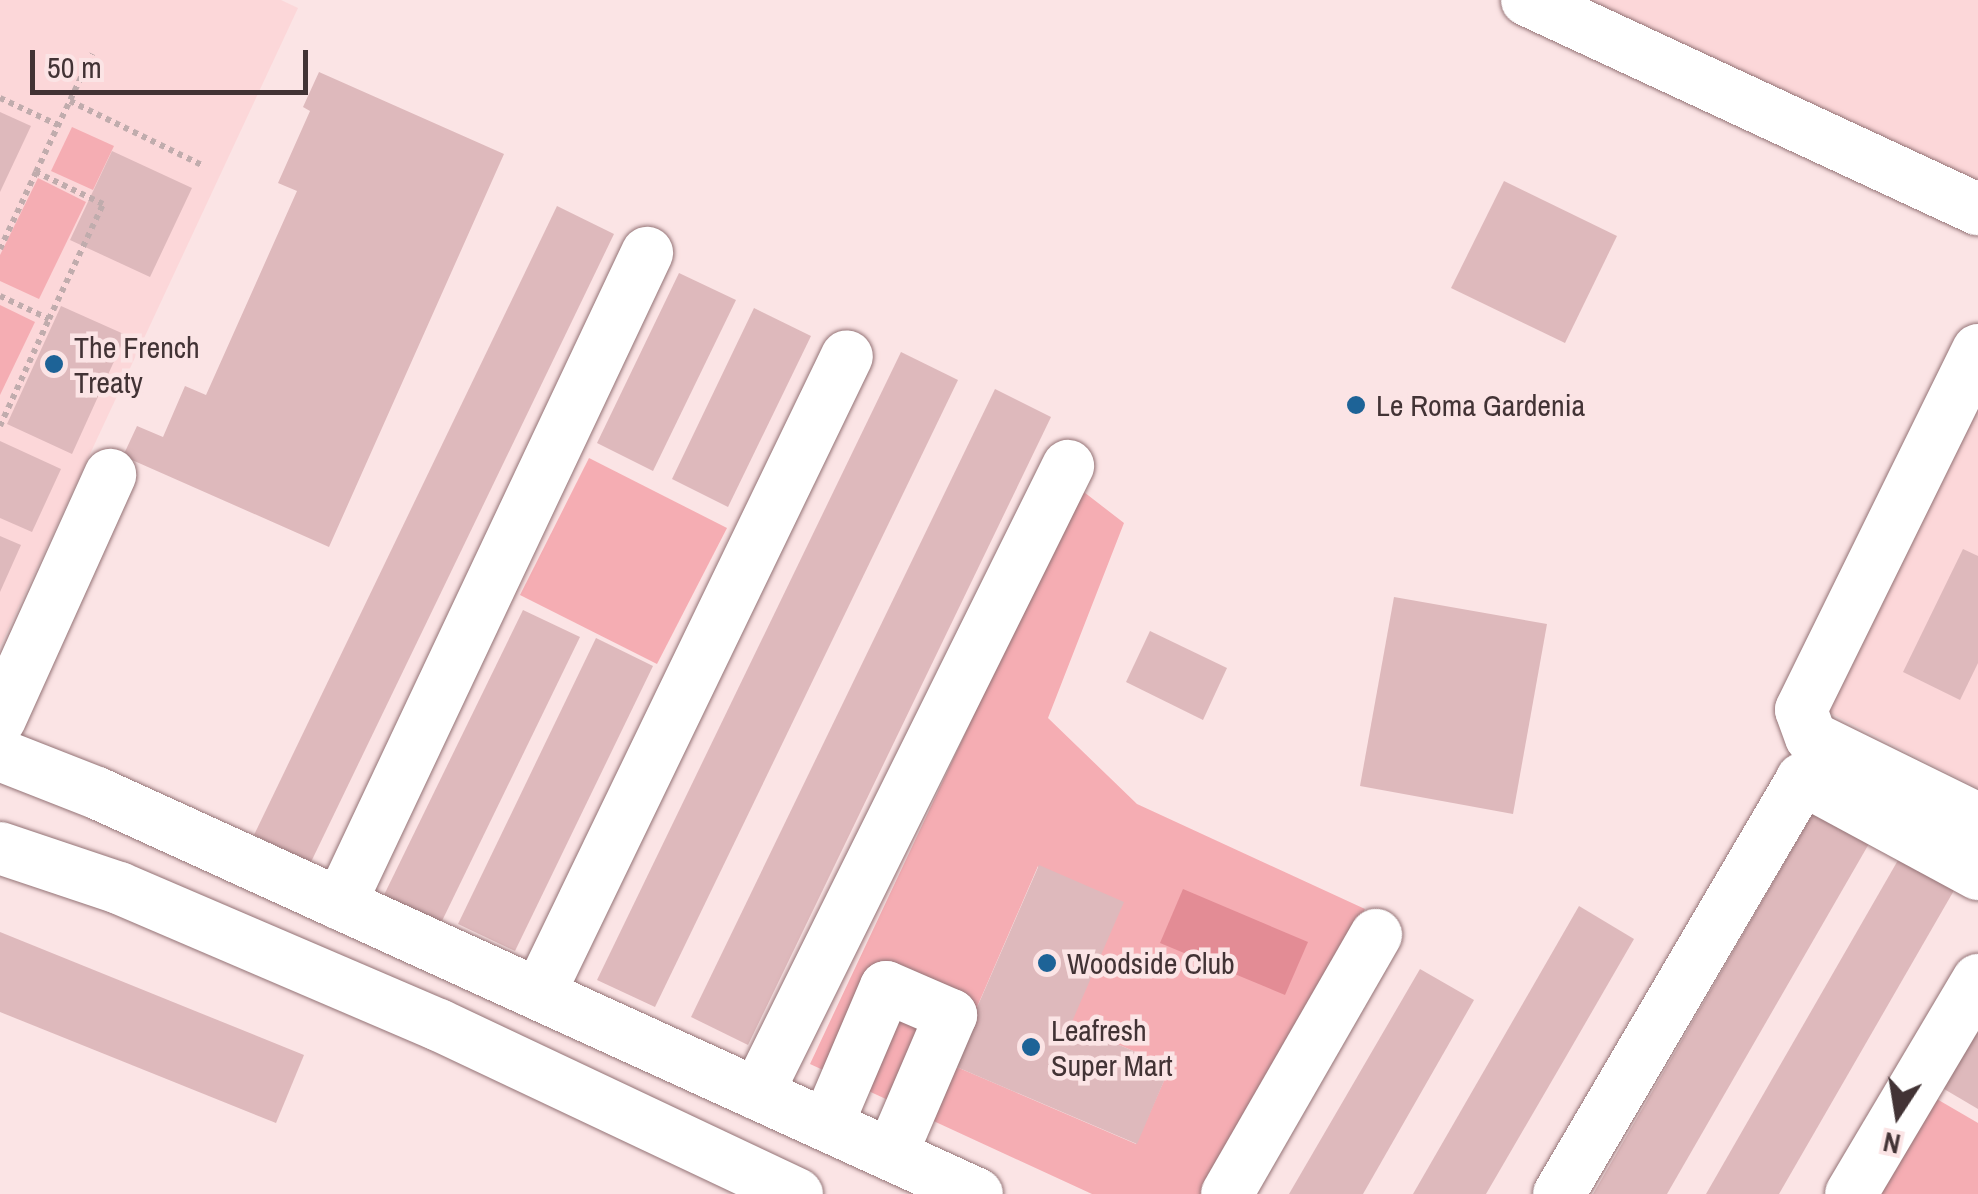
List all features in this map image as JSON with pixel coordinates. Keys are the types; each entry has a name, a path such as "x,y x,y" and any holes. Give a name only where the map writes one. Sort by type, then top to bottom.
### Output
{"street":[{"path":"1527,0 1978,209"},
{"path":"340,904 647,252"},
{"path":"1978,350 1801,710 1811,737 1978,819"},
{"path":"539,994 847,356"},
{"path":"757,1094 1068,466"},
{"path":"0,718 110,475"},
{"path":"0,756 97,793 978,1194"},
{"path":"1559,1194 1802,779 1978,874"},
{"path":"0,848 119,888 422,1018 797,1194"},
{"path":"1228,1194 1376,935"},
{"path":"1851,1194 1978,980"},
{"path":"827,1126 886,987 952,1015 891,1155"}],"path":[{"path":"0,250 92,54"},
{"path":"0,98 58,125"},
{"path":"70,101 202,166"},
{"path":"0,424 103,204 36,172"},
{"path":"0,222 11,227"},
{"path":"0,296 49,319"}],"shaded area":[{"path":"0,0 281,0 298,8 0,647"},
{"path":"1589,0 1978,0 1978,186"},
{"path":"72,127 114,146 93,190 51,171"},
{"path":"38,178 86,202 39,299 0,281 0,255"},
{"path":"0,305 35,322 0,395"},
{"path":"1978,404 1978,788 1828,712"},
{"path":"589,458 727,528 657,664 520,595"},
{"path":"1080,489 1124,523 1048,718 1137,804 1365,909 1202,1194 1092,1194 810,1064","holes":["1038,866 1071,1024 1170,1067 1136,1144 952,1065"]},
{"path":"1183,889 1308,942 1285,995 1160,943"},
{"path":"1923,1091 1978,1123 1978,1194 1864,1194"}],"building":[{"path":"319,72 504,154 329,547 123,456 137,426 163,437 185,386 206,395 297,191 278,183 310,111 303,107"},
{"path":"0,112 31,126 0,192"},
{"path":"112,151 192,188 150,277 70,240"},
{"path":"1504,181 1617,236 1565,343 1451,288"},
{"path":"557,206 614,234 311,862 254,835"},
{"path":"679,273 736,300 653,471 597,443"},
{"path":"61,306 126,335 72,454 7,424"},
{"path":"754,308 811,336 728,507 672,479"},
{"path":"901,352 958,380 655,1007 597,980"},
{"path":"995,389 1051,417 748,1045 691,1017"},
{"path":"0,441 61,469 32,532 0,518"},
{"path":"0,536 21,545 0,592"},
{"path":"1963,549 1978,556 1978,663 1960,700 1903,672"},
{"path":"1394,597 1547,624 1513,814 1360,786"},
{"path":"523,610 580,637 441,923 384,895"},
{"path":"1150,631 1227,668 1203,720 1126,682"},
{"path":"596,638 653,666 515,951 458,924"},
{"path":"1819,803 1874,835 1667,1194 1593,1194"},
{"path":"1905,848 1960,880 1779,1194 1706,1194"},
{"name":"Woodside Club","path":"1039,865 1124,902 1071,1024 1170,1067 1137,1144 952,1065"},
{"path":"1579,906 1634,939 1486,1194 1413,1194"},
{"path":"0,932 304,1055 276,1123 0,1012"},
{"path":"1420,969 1474,1000 1363,1194 1289,1194"},
{"path":"1978,1017 1978,1109 1939,1086"}],"place":[{"name":"The French Treaty","path":"54,364"},
{"name":"Le Roma Gardenia","path":"1356,405"},
{"name":"Woodside Club","path":"1047,963"},
{"name":"Leafresh Super Mart","path":"1031,1047"}]}
